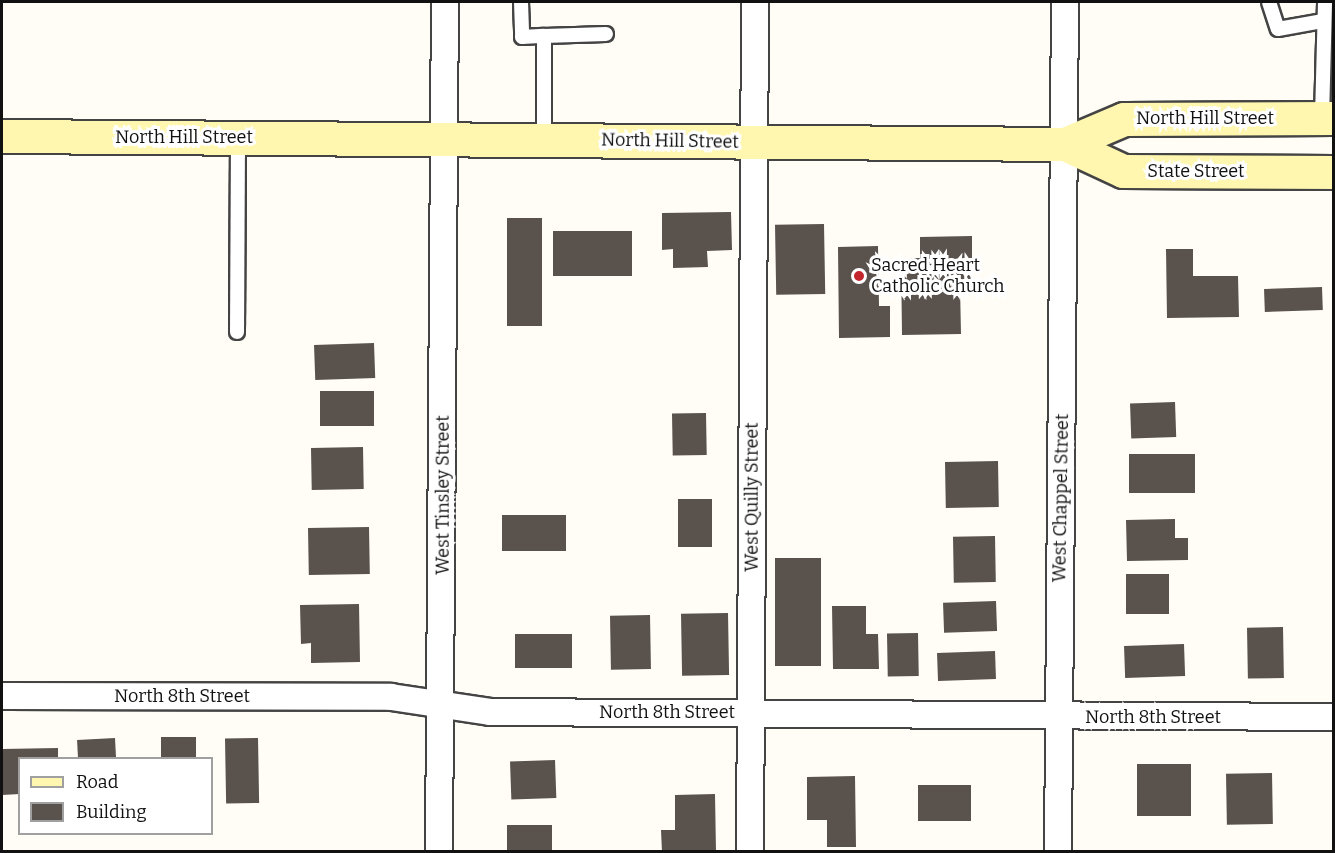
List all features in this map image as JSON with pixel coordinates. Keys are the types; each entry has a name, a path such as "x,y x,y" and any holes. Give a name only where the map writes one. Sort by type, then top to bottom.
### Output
{"street":[{"name":"West Tinsley Street","path":"439,852 442,706 445,2"},
{"name":"West Quilly Street","path":"750,852 755,2"},
{"name":"West Chappel Street","path":"1058,852 1065,2"},
{"name":"North Hill Street","path":"2,136 1065,144 1124,119 1328,118"},
{"name":"State Street","path":"1065,144 1123,171 1334,172"},
{"name":"North 8th Street","path":"2,696 391,697 490,712 1334,717"}],"lane":[{"path":"521,2 522,37 606,34"},
{"path":"1269,2 1278,29 1323,21"},
{"path":"1325,2 1323,21 1328,118"},
{"path":"544,36 544,140"},
{"path":"237,332 238,137"}],"building":[{"path":"731,212 732,250 707,251 708,267 673,268 673,249 662,250 662,213"},
{"path":"507,218 542,218 542,326 507,326"},
{"path":"824,224 825,294 776,295 775,225"},
{"path":"553,231 632,231 632,276 553,276"},
{"path":"972,236 972,286 960,286 961,334 902,335 901,258 920,258 920,237"},
{"name":"Sacred Heart Catholic Church","path":"878,246 879,306 890,306 890,337 839,338 838,247"},
{"path":"1166,249 1193,249 1193,276 1238,276 1239,317 1167,318"},
{"path":"1322,287 1323,310 1265,312 1264,289"},
{"path":"374,343 375,378 315,380 314,345"},
{"path":"320,391 374,391 374,426 320,426"},
{"path":"1175,402 1176,437 1131,439 1130,404"},
{"path":"706,413 707,455 673,456 672,414"},
{"path":"363,447 364,489 312,490 311,448"},
{"path":"1129,454 1195,454 1195,493 1129,493"},
{"path":"998,461 999,507 946,508 945,462"},
{"path":"678,499 712,499 712,547 678,547"},
{"path":"502,515 566,515 566,551 502,551"},
{"path":"1175,519 1175,538 1188,538 1188,560 1127,561 1126,520"},
{"path":"369,527 370,574 309,575 308,528"},
{"path":"995,536 996,582 954,583 953,537"},
{"path":"775,558 821,558 821,666 775,666"},
{"path":"1126,574 1169,574 1169,614 1126,614"},
{"path":"996,601 997,631 944,633 943,603"},
{"path":"359,604 360,662 311,663 311,643 301,644 300,605"},
{"path":"832,606 866,606 866,634 878,634 879,669 833,669"},
{"path":"728,613 729,675 682,676 681,614"},
{"path":"650,615 651,669 611,670 610,616"},
{"path":"1283,627 1284,678 1248,679 1247,628"},
{"path":"918,633 919,676 888,677 887,634"},
{"path":"515,634 572,634 572,668 515,668"},
{"path":"1184,644 1185,676 1125,678 1124,646"},
{"path":"995,651 996,679 938,681 937,653"},
{"path":"161,737 196,737 196,757 161,757"},
{"path":"115,738 116,757 78,757 77,740"},
{"path":"258,738 259,803 226,804 225,739"},
{"path":"58,748 58,757 18,757 18,794 2,795 2,749"},
{"path":"555,760 556,798 511,800 510,762"},
{"path":"1137,764 1191,764 1191,816 1137,816"},
{"path":"1272,773 1273,824 1227,825 1226,774"},
{"path":"855,776 856,847 827,847 827,820 807,820 807,777"},
{"path":"918,785 971,785 971,821 918,821"},
{"path":"715,794 716,852 662,852 661,830 675,830 675,795"},
{"path":"507,825 552,825 552,852 507,852"}],"place":[{"name":"Sacred Heart Catholic Church","path":"859,276"}]}
